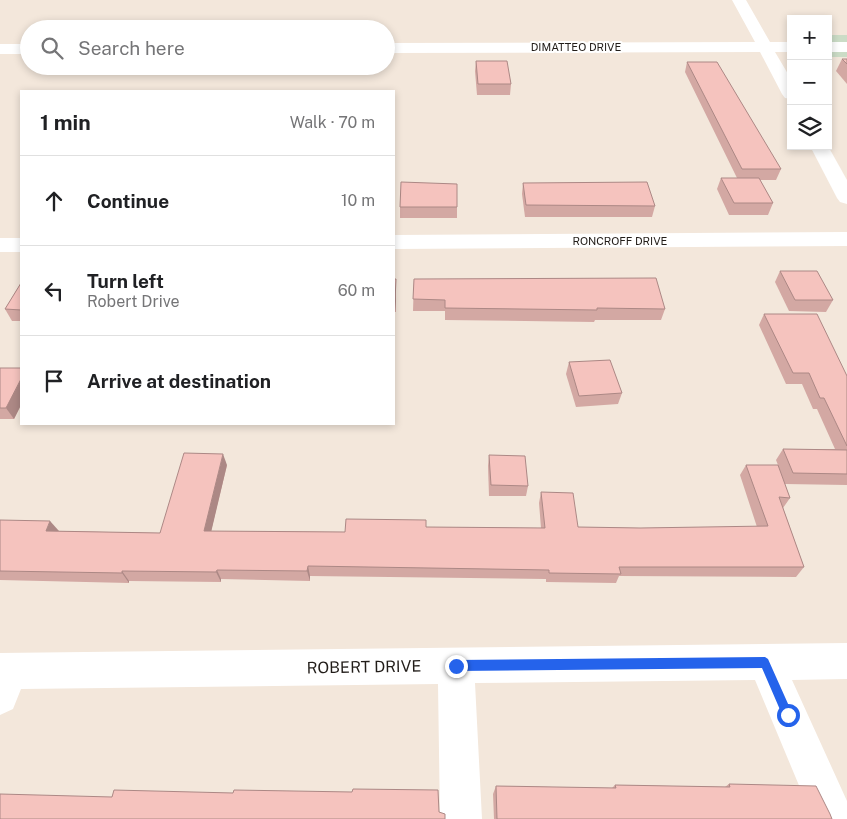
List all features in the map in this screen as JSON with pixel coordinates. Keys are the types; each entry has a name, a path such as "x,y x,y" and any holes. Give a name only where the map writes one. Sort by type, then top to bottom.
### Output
{"street":[{"path":"738,0 787,86"},
{"name":"DIMATTEO DRIVE","path":"395,48 787,47"},
{"path":"832,47 847,47"},
{"path":"0,49 20,48"},
{"path":"821,150 847,198"},
{"name":"RONCROFF DRIVE","path":"395,242 847,240"},
{"path":"0,245 20,245"},
{"path":"765,662 834,819"},
{"name":"ROBERT DRIVE","path":"3,679 456,666 847,662"},
{"path":"456,666 461,819"}],"green space":[{"path":"832,35 847,35 847,57 832,57"}],"building":[{"path":"476,61 507,61 511,84 478,84"},
{"path":"687,62 717,62 781,169 742,169"},
{"path":"721,178 759,178 773,203 734,203"},
{"path":"401,182 457,184 457,207 400,207"},
{"path":"647,182 655,206 526,205 523,183"},
{"path":"780,271 817,271 833,300 795,300"},
{"path":"656,278 665,309 445,308 445,300 413,299 414,279"},
{"path":"20,285 20,310 5,309"},
{"path":"764,314 817,314 847,376 847,446 824,398 820,398 809,373 793,373"},
{"path":"610,360 622,393 579,396 569,362"},
{"path":"0,368 20,368 20,381 6,408 0,408"},
{"path":"783,449 847,450 847,474 793,473"},
{"path":"184,453 223,454 204,531 345,532 346,519 426,520 426,527 545,528 541,492 573,493 578,527 768,526 746,465 778,465 790,498 779,497 804,567 619,567 621,574 549,573 549,570 308,566 307,571 122,571 122,573 0,571 0,520 50,521 46,531 160,533"},
{"path":"489,455 525,456 528,486 491,485"},
{"path":"729,784 816,786 832,819 497,819 496,786 616,788 615,785 730,787"},
{"path":"353,789 438,790 439,812 445,814 445,819 0,819 0,794 112,797 114,790 233,793 234,790 352,792"}],"route":[{"path":"456,666 765,662 788,715"}]}
